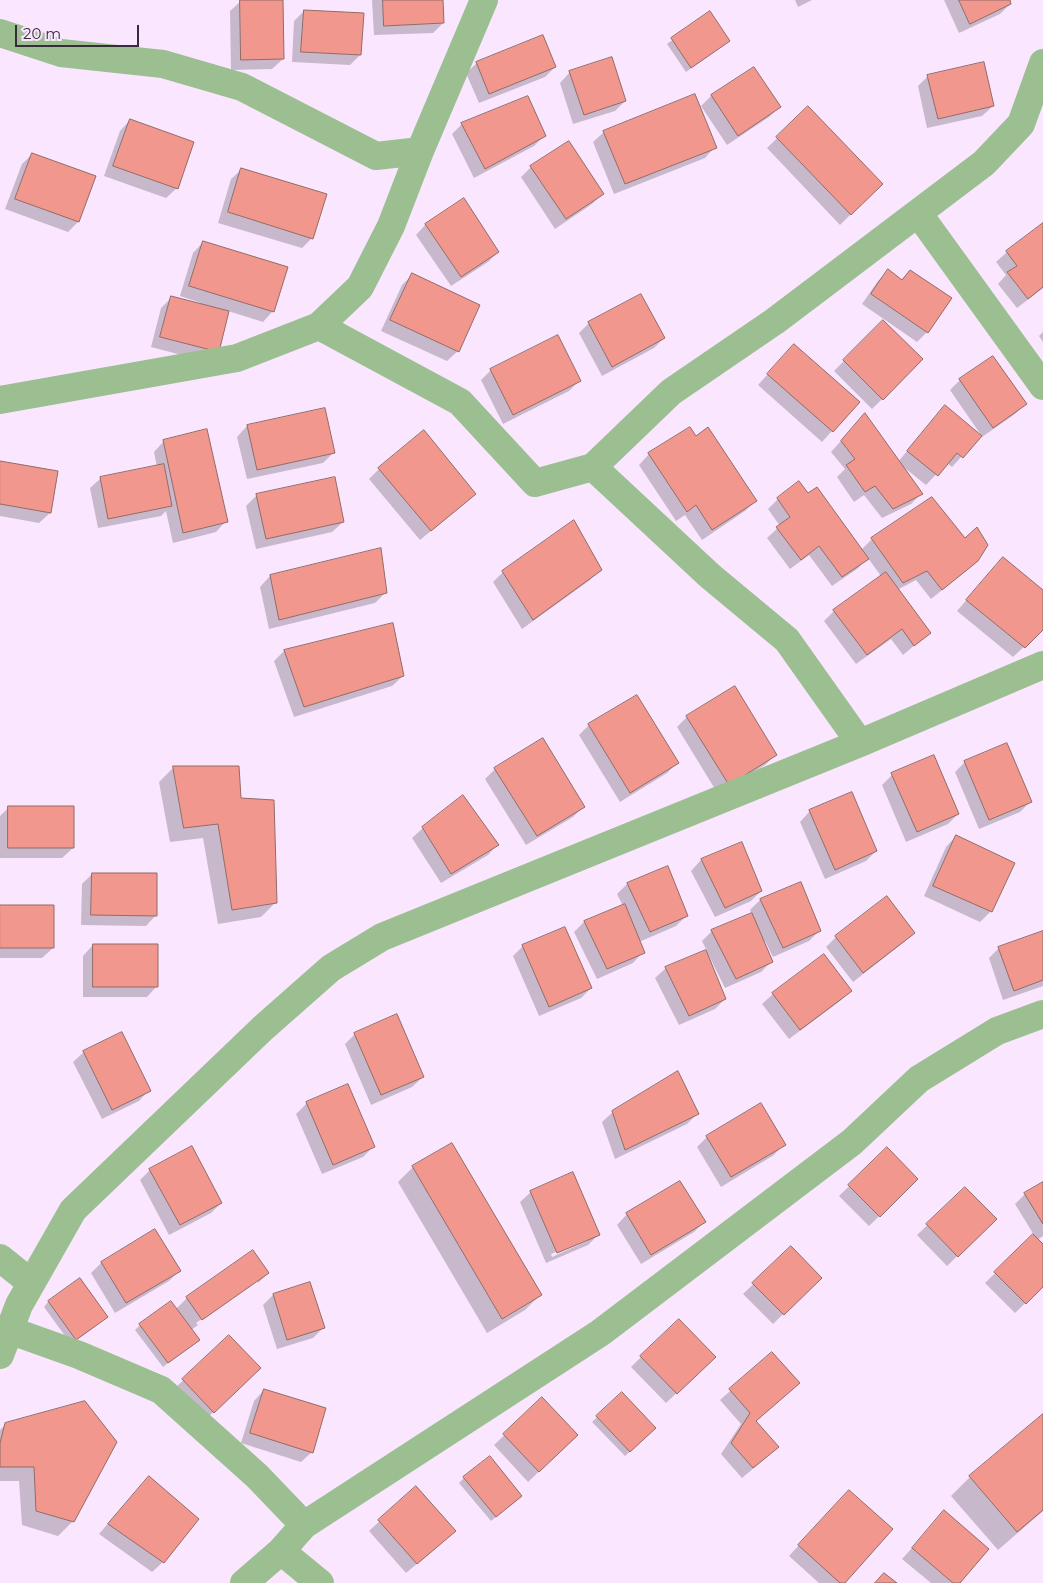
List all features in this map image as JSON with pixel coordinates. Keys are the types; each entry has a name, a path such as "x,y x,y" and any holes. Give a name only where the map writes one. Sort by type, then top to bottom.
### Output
{"street":[{"path":"0,400 237,358 319,326 360,287 391,226 420,151 484,0"},
{"path":"0,33 61,53 163,64 242,87 376,156 420,151"},
{"path":"319,326 460,402 535,483 594,467 671,392 774,321 984,163 1021,124 1043,63"},
{"path":"918,213 1043,386"},
{"path":"594,467 710,576 786,640 860,743"},
{"path":"0,1355 30,1282 73,1210 263,1028 331,968 382,937 860,743 1043,665"},
{"path":"244,1583 281,1552 304,1525 600,1333 852,1142 919,1079 997,1030 1043,1014"},
{"path":"0,1258 30,1282"},
{"path":"9,1330 79,1355 161,1390 256,1476 304,1525"},
{"path":"281,1552 320,1583"}],"building":[{"path":"240,0 283,0 284,59 241,60"},
{"path":"383,0 443,0 444,23 384,26"},
{"path":"959,0 1010,0 1011,4 970,24"},
{"path":"304,10 364,13 361,55 301,52"},
{"path":"710,11 730,41 691,68 671,38"},
{"path":"543,35 556,67 489,94 476,62"},
{"path":"612,57 626,101 584,115 569,71"},
{"path":"984,62 994,106 938,119 927,75"},
{"path":"754,67 781,107 738,136 711,95"},
{"path":"695,94 717,148 625,184 603,131"},
{"path":"528,96 546,136 485,169 461,123"},
{"path":"808,106 883,184 851,215 776,137"},
{"path":"130,119 194,142 178,189 113,166"},
{"path":"569,141 604,194 566,219 530,166"},
{"path":"32,153 96,176 79,222 15,199"},
{"path":"241,168 327,194 313,239 228,212"},
{"path":"464,198 499,252 461,277 425,224"},
{"path":"1043,223 1043,287 1028,299 1007,272 1017,266 1006,251"},
{"path":"203,241 288,267 274,312 189,286"},
{"path":"888,269 902,280 910,270 952,298 928,333 871,294"},
{"path":"412,273 480,305 459,352 390,320"},
{"path":"641,294 665,338 612,367 588,322"},
{"path":"171,296 229,311 219,352 160,337"},
{"path":"883,320 923,359 883,400 843,360"},
{"path":"558,335 581,381 513,415 490,369"},
{"path":"794,344 860,402 833,432 767,374"},
{"path":"993,356 1027,404 993,428 959,379"},
{"path":"945,405 982,436 963,458 957,453 938,476 907,451"},
{"path":"325,408 335,453 257,470 247,425"},
{"path":"865,413 923,494 893,509 875,486 865,492 846,465 855,459 841,441"},
{"path":"690,427 696,436 708,427 757,501 712,530 696,505 687,512 648,453"},
{"path":"207,429 228,522 183,533 163,440"},
{"path":"424,430 476,494 431,531 378,468"},
{"path":"0,461 58,471 51,513 0,504"},
{"path":"164,464 172,506 108,519 100,477"},
{"path":"335,477 344,522 266,539 256,494"},
{"path":"799,481 808,493 817,487 869,559 842,577 819,546 801,560 776,527 790,517 777,498"},
{"path":"932,497 965,538 977,527 988,545 978,561 942,590 927,571 903,583 871,538"},
{"path":"574,520 602,570 533,620 502,571"},
{"path":"381,548 387,593 279,620 270,575"},
{"path":"1003,557 1043,590 1043,630 1025,648 966,600"},
{"path":"886,572 931,633 914,646 902,629 867,655 833,610"},
{"path":"393,623 404,676 304,707 284,650"},
{"path":"735,686 777,755 729,785 686,716"},
{"path":"637,695 679,763 630,793 588,724"},
{"path":"543,738 585,807 537,836 494,768"},
{"path":"1007,743 1032,802 989,820 964,761"},
{"path":"934,755 959,814 917,832 891,773"},
{"path":"173,766 239,766 241,798 274,800 277,903 232,910 218,824 184,828"},
{"path":"852,792 877,851 835,870 809,810"},
{"path":"463,795 499,845 451,874 422,827"},
{"path":"8,806 74,806 74,848 8,848"},
{"path":"956,835 1015,863 992,912 933,886"},
{"path":"742,842 762,891 725,908 701,859"},
{"path":"668,866 688,916 650,932 627,883"},
{"path":"92,873 157,873 157,916 91,915"},
{"path":"801,882 821,931 783,948 760,899"},
{"path":"887,896 915,933 863,973 835,936"},
{"path":"625,904 645,953 607,969 584,921"},
{"path":"0,905 54,905 54,948 0,948"},
{"path":"752,913 773,962 736,979 711,930"},
{"path":"565,927 592,988 549,1007 522,945"},
{"path":"1043,931 1043,980 1014,991 998,947"},
{"path":"93,944 158,944 158,987 93,987"},
{"path":"706,950 726,999 689,1016 665,967"},
{"path":"824,954 852,991 800,1030 772,993"},
{"path":"397,1014 424,1077 381,1095 354,1033"},
{"path":"122,1032 151,1091 112,1110 83,1051"},
{"path":"678,1071 699,1114 625,1150 612,1111"},
{"path":"348,1084 375,1147 333,1165 306,1102"},
{"path":"761,1103 786,1145 731,1177 706,1136"},
{"path":"452,1143 542,1295 502,1319 412,1166"},
{"path":"192,1146 222,1203 180,1225 149,1169"},
{"path":"887,1147 918,1179 880,1217 848,1185"},
{"path":"573,1172 600,1235 557,1253 530,1191"},
{"path":"680,1181 706,1222 651,1255 626,1213"},
{"path":"1043,1182 1043,1224 1024,1193"},
{"path":"965,1187 997,1219 958,1257 926,1224"},
{"path":"155,1229 181,1271 126,1303 101,1262"},
{"path":"1033,1234 1043,1244 1043,1287 1026,1304 994,1272"},
{"path":"791,1246 822,1278 784,1315 752,1283"},
{"path":"253,1250 269,1273 202,1320 186,1297"},
{"path":"80,1278 108,1317 76,1340 48,1301"},
{"path":"310,1282 325,1328 287,1340 273,1294"},
{"path":"171,1301 200,1340 168,1363 139,1324"},
{"path":"679,1319 716,1357 677,1394 640,1356"},
{"path":"229,1335 261,1368 214,1413 182,1379"},
{"path":"772,1352 800,1383 756,1421 779,1447 753,1468 731,1443 750,1413 729,1389"},
{"path":"264,1389 326,1408 313,1453 250,1433"},
{"path":"622,1392 656,1428 630,1452 596,1416"},
{"path":"542,1397 578,1435 539,1472 503,1434"},
{"path":"85,1401 117,1442 74,1522 36,1511 34,1467 0,1467 0,1443 5,1423"},
{"path":"1043,1414 1043,1510 1017,1532 969,1476"},
{"path":"490,1456 522,1496 496,1517 463,1477"},
{"path":"149,1476 199,1519 164,1563 108,1524"},
{"path":"416,1486 456,1531 417,1564 378,1520"},
{"path":"849,1490 893,1529 845,1583 840,1583 798,1545"},
{"path":"944,1510 989,1549 960,1583 953,1583 912,1548"},
{"path":"884,1573 897,1583 875,1583"}]}
